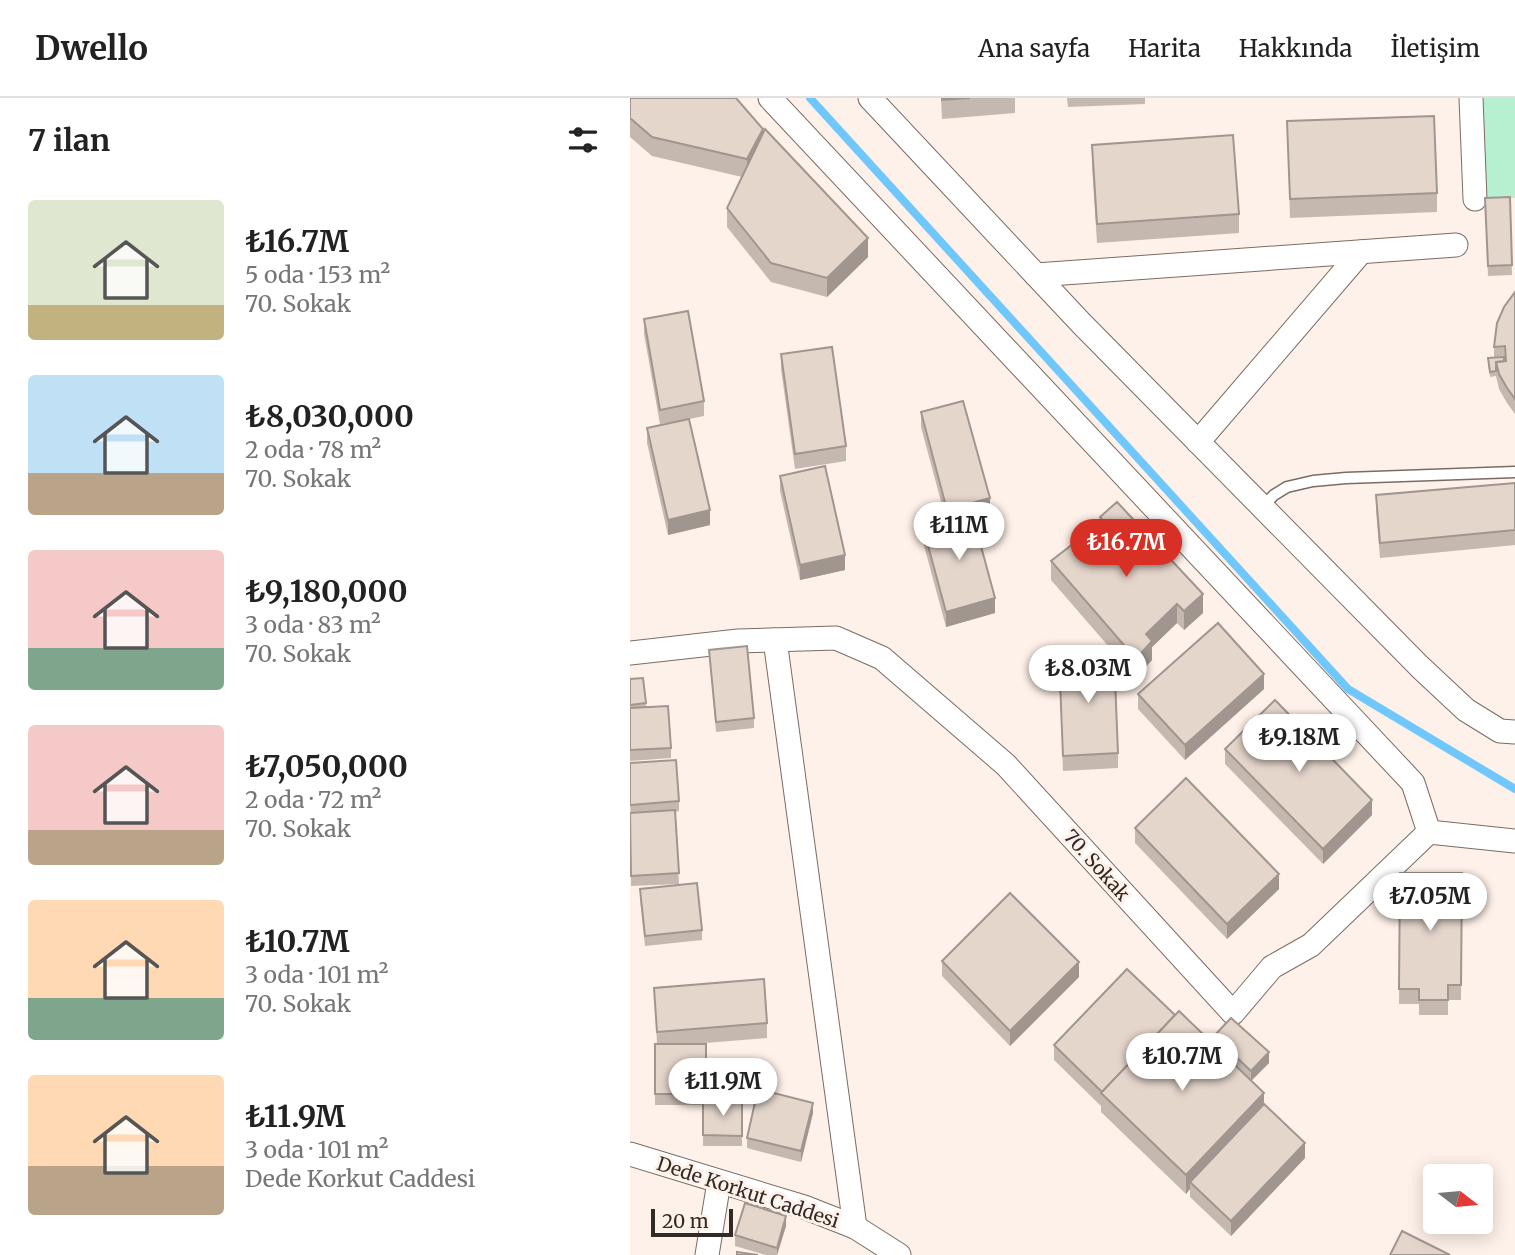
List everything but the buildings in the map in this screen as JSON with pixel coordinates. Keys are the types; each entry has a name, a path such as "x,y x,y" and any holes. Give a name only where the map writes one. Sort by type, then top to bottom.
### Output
{"street":[{"path":"770,98 1413,783 1429,832 1515,841"},
{"path":"870,98 1036,275 1401,649 1466,710 1500,732 1515,732"},
{"path":"1471,98 1475,199"},
{"path":"1036,275 1456,245"},
{"path":"1198,442 1361,252"},
{"name":"70. Sokak","path":"630,653 738,641 836,638 881,658 1006,765 1233,1013 1272,967 1311,945 1429,832"},
{"path":"775,640 855,1227"},
{"name":"Dede Korkut Caddesi","path":"630,1154 804,1207 855,1227 900,1255"},
{"path":"707,1255 719,1182"}],"lane":[{"path":"1262,507 1287,487 1313,481 1515,472"}],"green space":[{"path":"1477,98 1515,98 1515,198 1483,200"}],"waterway":[{"path":"810,98 1348,689 1515,789"}]}
